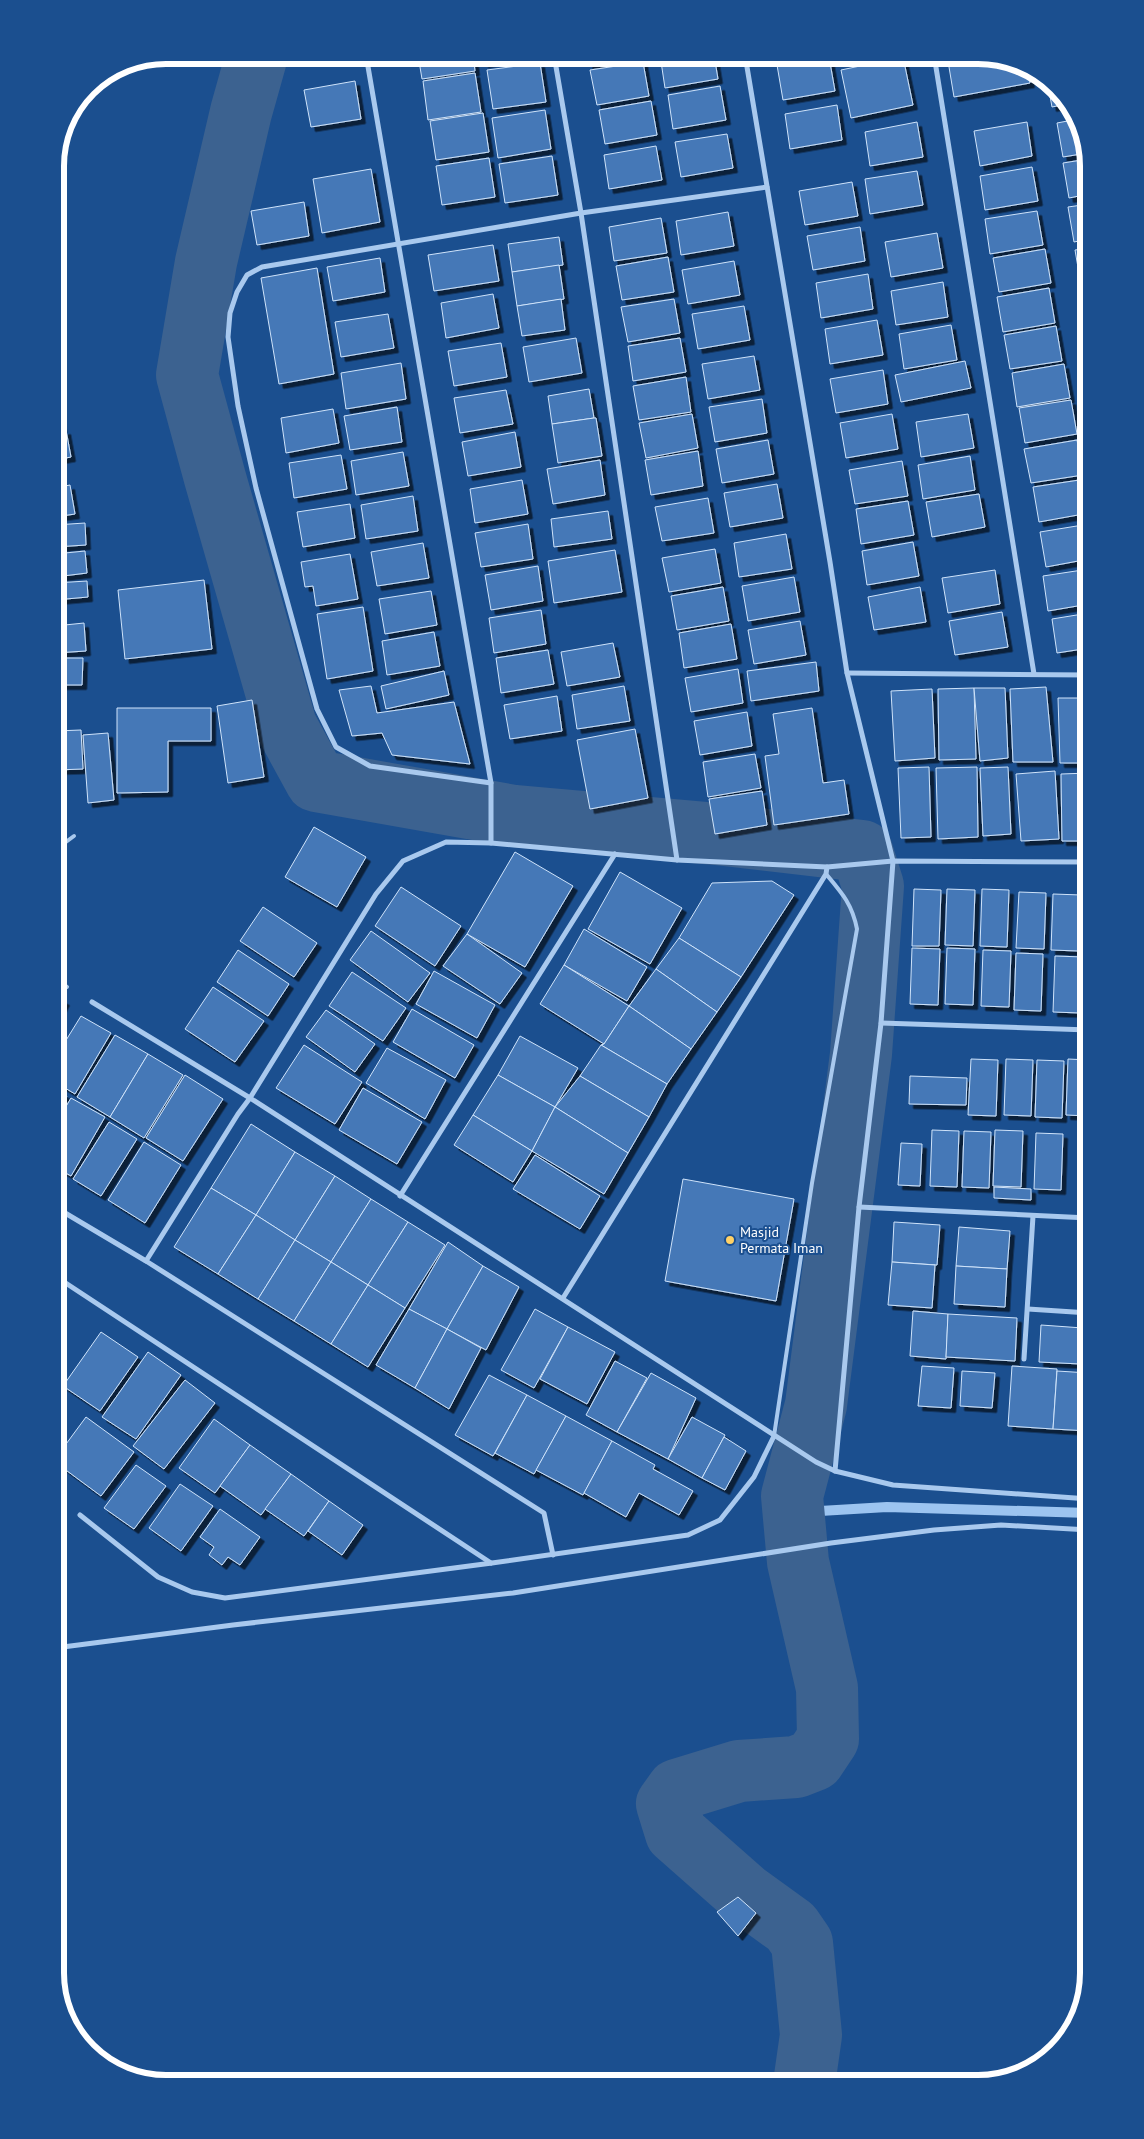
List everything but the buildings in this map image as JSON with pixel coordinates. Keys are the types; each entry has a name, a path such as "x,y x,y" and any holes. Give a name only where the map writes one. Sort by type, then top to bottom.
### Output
{"street":[{"path":"368,64 491,783 491,842"},
{"path":"556,64 582,213 673,821 677,860"},
{"path":"746,64 847,673 893,861 881,1023 859,1207 835,1471"},
{"path":"935,64 1034,674"},
{"path":"491,783 370,766 336,747 317,709 256,488 238,406 228,337 230,313 237,292 247,275 262,266 582,213 767,187"},
{"path":"847,673 1080,675"},
{"path":"146,1261 238,1114 250,1098 376,894 403,861 446,842 491,842 677,860 828,867 893,861 1080,862"},
{"path":"400,1196 616,854"},
{"path":"562,1298 826,874 828,867"},
{"path":"92,1002 250,1098 816,1462 835,1471 893,1485 1080,1498"},
{"path":"881,1023 1080,1030"},
{"path":"859,1207 1080,1218"},
{"path":"64,1212 146,1261 544,1514 553,1555"},
{"path":"1024,1359 1033,1216"},
{"path":"64,1282 492,1564"},
{"path":"1028,1309 1080,1312"},
{"path":"80,1515 158,1577 192,1592 225,1598 492,1564 688,1535 720,1520 754,1477 774,1436"},
{"path":"64,1647 233,1625 514,1593 831,1543 934,1530 1001,1525 1080,1529"}],"lane":[{"path":"64,843 74,836"},
{"path":"774,1436 812,1183 857,929 854,914 848,902 826,874"}],"waterway":[{"path":"254,64 241,112 206,262 187,375 286,726 316,781 514,816 716,834 862,851 873,886 861,1054 816,1405 792,1496 798,1562 827,1688 828,1739 814,1760 796,1767 739,1771 677,1790 667,1804 676,1833 744,1893 791,1927 802,1943 811,2035 805,2075"},
{"path":"794,1517 820,1511 887,1507 1080,1513"}],"place":[{"name":"Masjid Permata Iman","path":"730,1240"}]}
